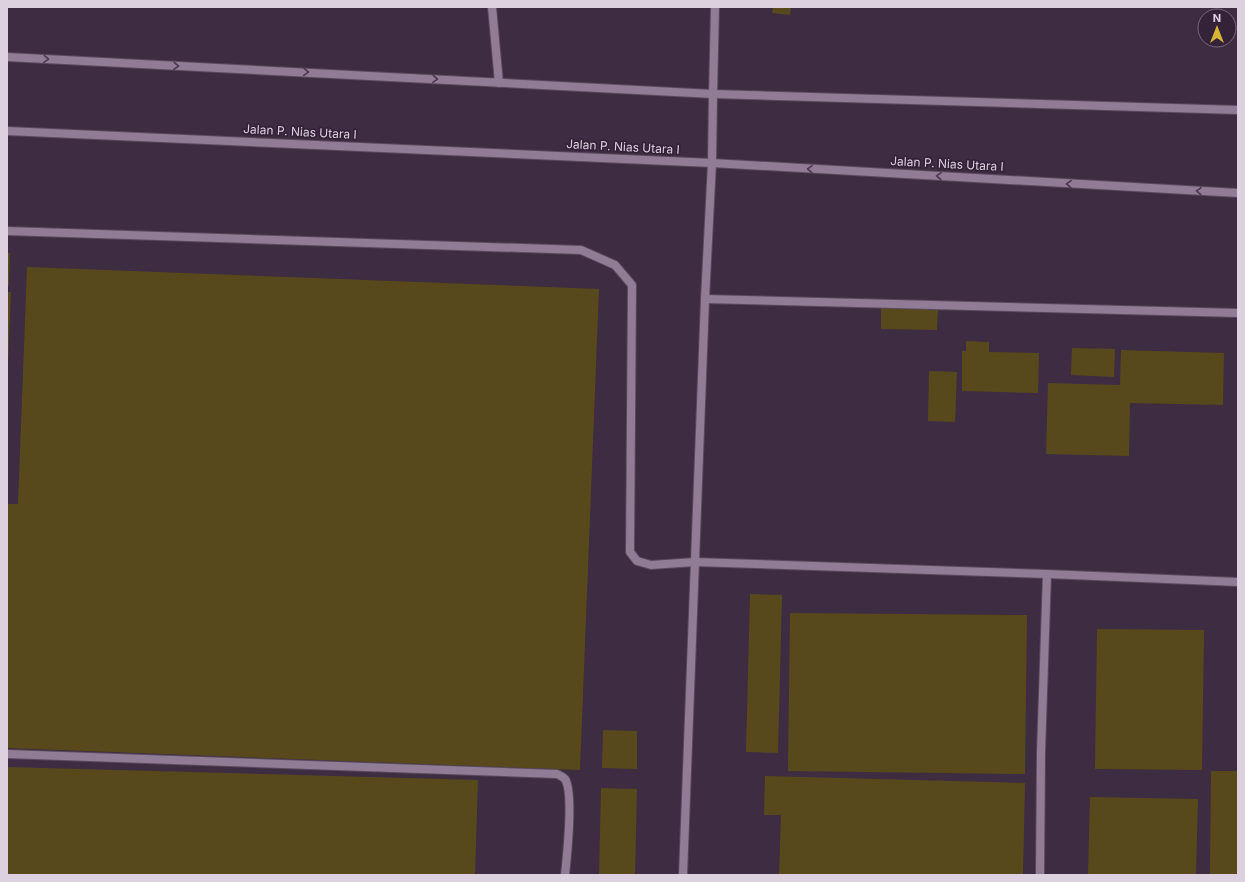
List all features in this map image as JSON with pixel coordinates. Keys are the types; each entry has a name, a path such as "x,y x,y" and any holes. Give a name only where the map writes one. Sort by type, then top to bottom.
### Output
{"street":[{"path":"492,7 499,83"},
{"path":"683,875 705,299 712,163 715,7"},
{"path":"7,57 713,94 1238,110"},
{"name":"Jalan P. Nias Utara I","path":"7,131 712,163 1238,193"},
{"path":"7,231 581,250 615,265 632,285 630,552 637,561 651,565 695,562 1238,582"},
{"path":"705,299 1238,313"},
{"path":"1040,875 1041,752 1046,574"},
{"path":"7,754 557,774 565,779 568,788 570,809 565,875"}],"building":[{"path":"773,7 791,7 790,15 772,13"},
{"path":"7,253 10,253 9,285 7,285"},
{"path":"27,267 599,289 580,770 7,748 7,504 18,504"},
{"path":"7,292 11,292 8,365 7,365"},
{"path":"881,307 938,309 937,330 881,329"},
{"path":"966,341 989,342 989,352 1039,353 1038,393 962,391 962,351 966,351"},
{"path":"1072,348 1115,349 1114,377 1071,375"},
{"path":"1121,350 1224,353 1223,405 1130,403 1129,456 1046,454 1048,383 1120,385"},
{"path":"929,371 957,372 955,422 928,421"},
{"path":"750,594 782,595 778,753 746,752"},
{"path":"790,613 1027,615 1025,774 788,771"},
{"path":"1097,629 1204,630 1202,770 1095,769"},
{"path":"603,730 637,731 637,769 602,768"},
{"path":"7,767 478,780 475,875 7,875"},
{"path":"1211,771 1238,771 1238,875 1210,875"},
{"path":"765,776 1025,783 1023,875 779,875 781,815 764,815"},
{"path":"601,788 637,789 635,875 599,875"},
{"path":"1090,797 1198,799 1196,875 1088,875"}]}
